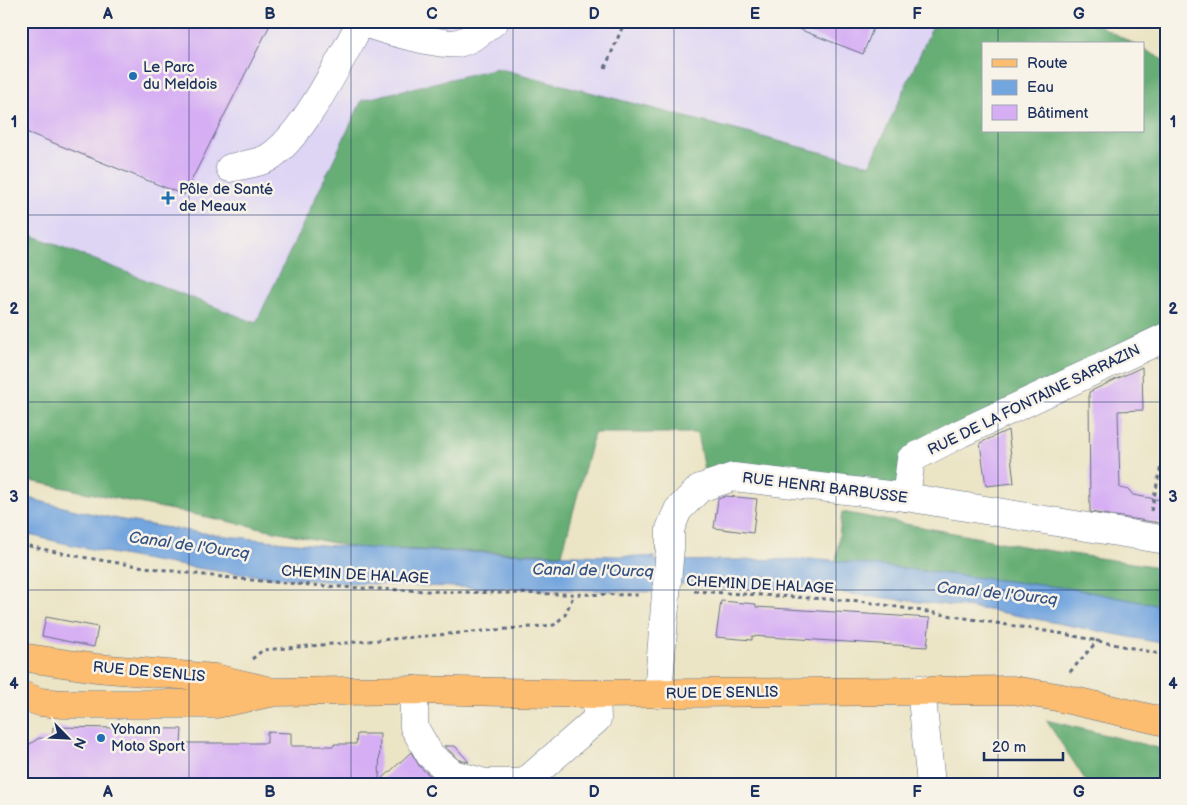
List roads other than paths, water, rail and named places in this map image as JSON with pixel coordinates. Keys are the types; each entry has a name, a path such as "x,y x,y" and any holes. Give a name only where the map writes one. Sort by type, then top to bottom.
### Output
{"main road":[{"name":"RUE DE SENLIS","path":"21,657 96,668 215,678 275,692"},
{"name":"RUE DE SENLIS","path":"28,702 63,704 216,704 275,692 414,690 596,694 922,689 1012,690 1057,697 1166,722"}],"street":[{"path":"230,168 266,159 288,143 328,82 361,22 444,32 459,43 486,29 494,21"},
{"name":"RUE DE LA FONTAINE SARRAZIN","path":"906,497 910,459 961,433 1166,337"},
{"name":"RUE HENRI BARBUSSE","path":"658,694 655,600 670,548 670,529 678,510 700,488 732,477 906,497 1156,538"},
{"path":"922,689 931,784"},
{"path":"414,690 414,727 430,755 453,774 485,783 524,783 597,720 596,694"}],"water":[{"name":"Canal de l'Ourcq","path":"21,496 98,515 177,529 255,539 415,550 654,557 654,560 658,561 821,559 1074,589 1166,607 1166,644 989,610 800,588 718,589 657,580 653,592 435,586 326,581 218,571 119,555 21,533"}],"place":[{"name":"Le Parc du Meldois","path":"133,76"},
{"name":"Pôle de Santé de Meaux","path":"168,198"},
{"name":"Yohann Moto Sport","path":"101,738"}]}
